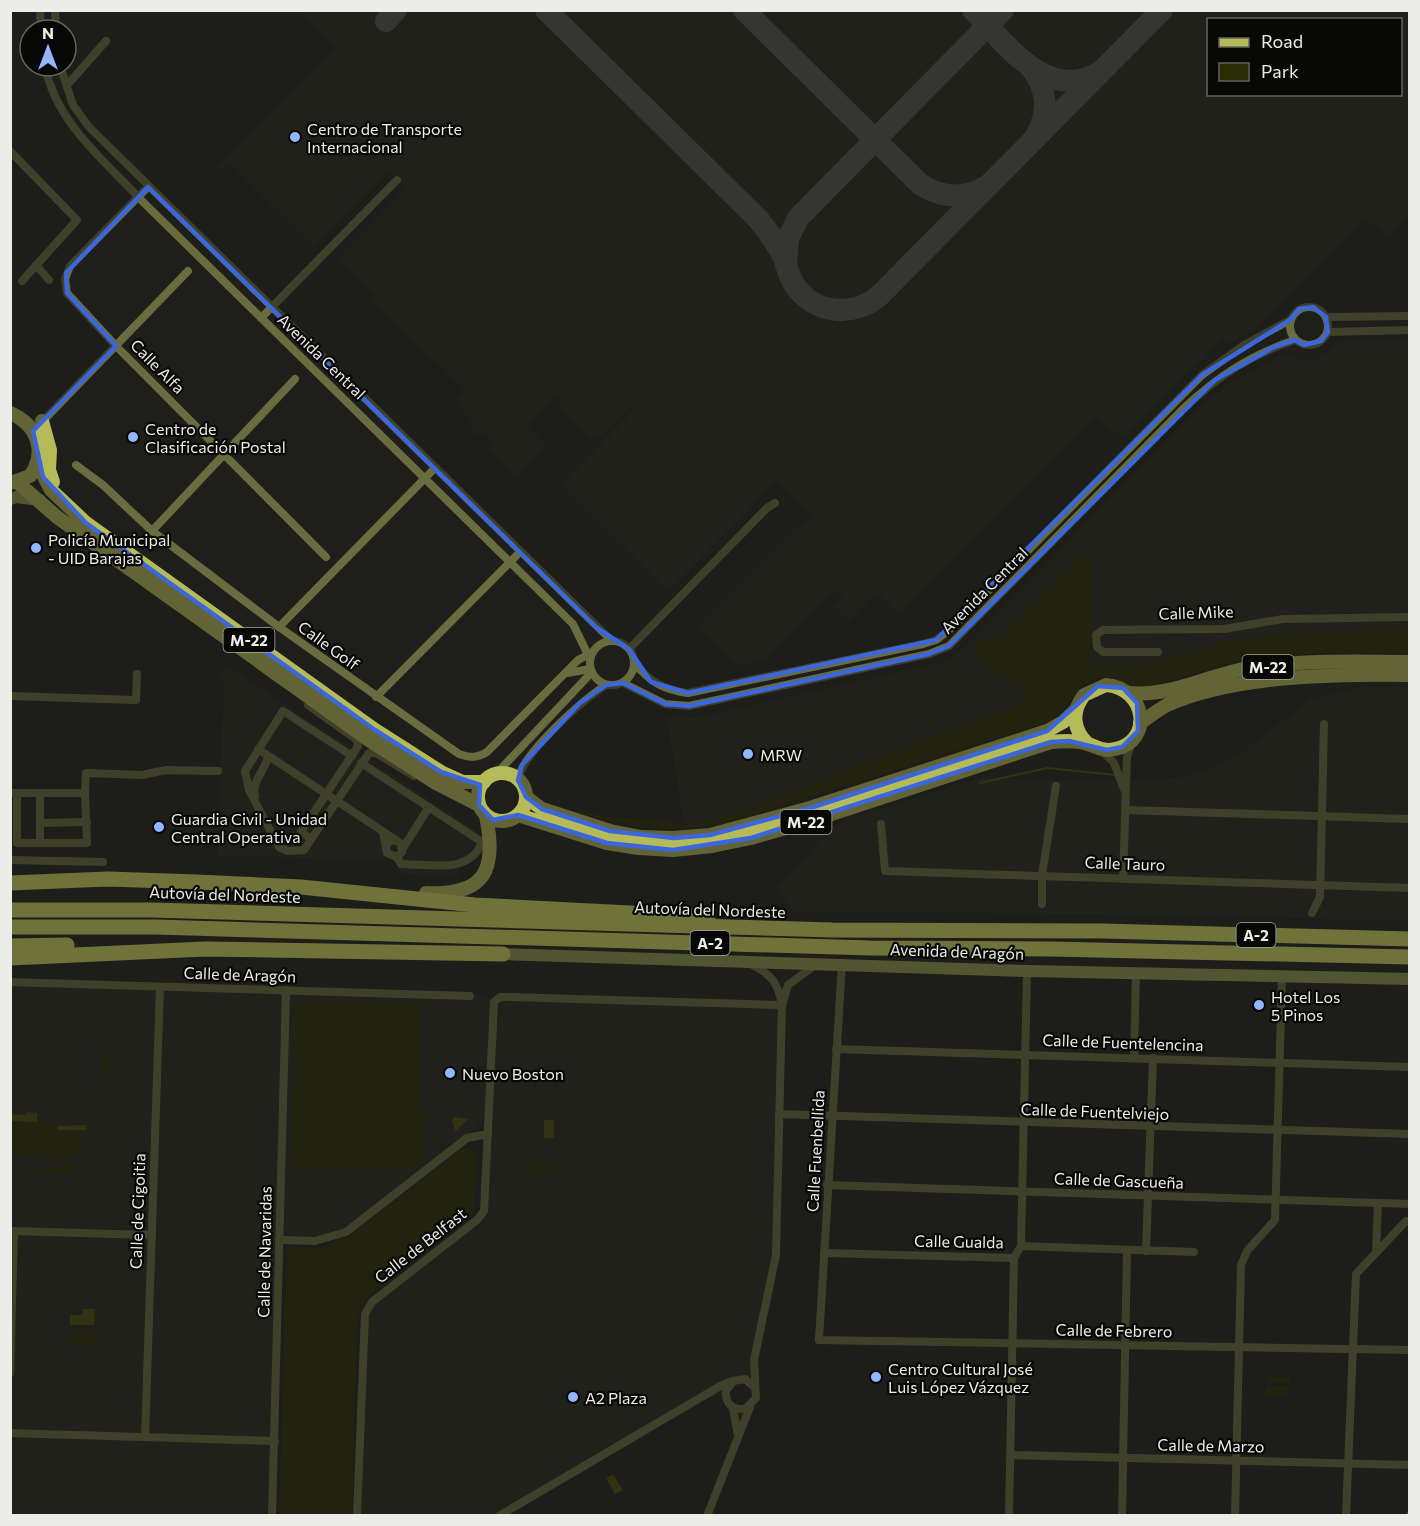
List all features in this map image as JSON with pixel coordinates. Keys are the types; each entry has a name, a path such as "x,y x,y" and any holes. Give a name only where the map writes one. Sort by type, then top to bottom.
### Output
{"highway":[{"path":"10,883 108,879 339,891 595,913 831,923"},
{"name":"Autovía del Nordeste","path":"10,910 152,910 820,930 1103,931 1410,939"},
{"path":"441,919 458,914 485,914 1077,927 1103,931"},
{"name":"Autovía del Nordeste","path":"10,927 156,927 870,948 1052,949 1410,957"},
{"path":"10,946 273,945 503,954"},
{"path":"10,958 206,949 503,954"}],"main road":[{"path":"10,413 38,426 50,450 51,478 86,523"},
{"path":"14,482 30,476 38,465 38,426"},
{"name":"M-22","path":"38,465 51,490 86,523 375,730 463,782 484,782"},
{"name":"M-22","path":"14,482 40,500 57,517 369,740 483,810"},
{"name":"M-22","path":"526,797 542,809 610,831 641,837 674,838 710,835 810,808 1047,731 1063,722 1076,710 1084,695 1098,686 1114,686 1129,693 1158,694 1243,670 1288,664 1410,662"},
{"name":"M-22","path":"1140,723 1167,705 1249,684 1359,674 1410,675"},
{"path":"1129,693 1137,704 1140,723 1134,738"},
{"path":"1076,710 1078,732 1094,747"},
{"name":"M-22","path":"518,815 607,843 673,850 712,846 751,838 802,823 1051,742 1069,741 1094,747 1122,747 1134,738"},
{"path":"339,891 446,894 460,891 482,876 492,851 483,810 479,789 484,782 496,774 511,775 518,780 526,797 518,815 500,821 483,810"}],"street":[{"path":"69,83 106,41"},
{"name":"Avenida Central","path":"49,78 55,99 65,118 138,196 573,624 591,661"},
{"name":"Avenida Central","path":"64,78 73,105 89,127 612,641"},
{"path":"10,151 77,220 22,281"},
{"path":"261,318 397,180"},
{"name":"Calle Alfa","path":"148,187 70,266 65,279 67,293 116,346 327,557"},
{"path":"36,265 49,280"},
{"path":"38,426 188,271"},
{"path":"1306,307 1321,310 1326,317 1328,332 1321,341 1313,345 1304,345 1295,340 1291,333 1290,320 1299,309 1306,307"},
{"path":"1326,317 1410,316"},
{"name":"Avenida Central","path":"634,663 651,682 669,691 688,693 936,640 968,611 1202,375 1244,345 1290,320"},
{"path":"1328,332 1410,330"},
{"name":"Avenida Central","path":"623,683 665,704 689,706 929,654 949,646 1183,409 1215,380 1245,360 1295,340"},
{"path":"152,531 295,379"},
{"name":"Calle Golf","path":"76,465 103,486 152,531 279,627 459,754 478,757 487,753 567,673 591,661"},
{"path":"279,627 435,468"},
{"path":"10,499 16,497 40,500"},
{"path":"629,649 767,508 775,503"},
{"path":"376,697 520,552"},
{"path":"195,616 215,637 357,740 358,746 352,756 301,832 311,839"},
{"name":"Calle Mike","path":"1158,652 1103,652 1097,647 1096,635 1103,630 1224,629 1283,619 1410,617"},
{"path":"496,774 605,643 612,641 629,649 634,663 633,671 623,683 606,685 580,703 522,765 518,780"},
{"path":"591,661 606,685"},
{"path":"567,673 591,661"},
{"path":"10,696 136,700 137,674"},
{"path":"352,756 283,711 245,771 249,790 255,797 279,848 302,851 369,753 376,753 418,779 436,783"},
{"path":"1312,913 1320,897 1321,885 1324,724"},
{"path":"1122,879 1127,757 1134,738"},
{"path":"1094,747 1114,763 1125,792"},
{"path":"258,749 280,766 396,840 403,848"},
{"path":"255,797 255,783 266,766 268,756"},
{"path":"361,763 482,842 475,856 456,865 401,864 397,857 387,853 383,832"},
{"path":"266,766 280,766"},
{"path":"85,793 14,793 17,843 87,843 86,773 142,775 166,770 218,771"},
{"path":"1042,904 1042,875 1056,786"},
{"path":"40,793 40,843"},
{"path":"397,857 429,807"},
{"path":"1126,810 1410,819"},
{"path":"40,823 87,822"},
{"name":"Calle Tauro","path":"881,824 885,871 1410,888"},
{"path":"386,846 390,841 396,840"},
{"path":"10,860 103,862"},
{"name":"Avenida de Aragón","path":"503,954 842,963 1027,971 1410,979"},
{"path":"707,1515 750,1407 756,1398 754,1360 776,1255 782,1005 779,987 770,974 744,961"},
{"path":"782,1005 788,985 803,972 819,963"},
{"name":"Calle Fuenbellida","path":"819,1340 842,963"},
{"path":"1021,1246 1027,971"},
{"path":"1134,1058 1136,973"},
{"path":"1235,1515 1240,1265 1247,1251 1275,1220 1282,977"},
{"name":"Calle de Aragón","path":"10,982 470,996"},
{"name":"Calle de Cigoitia","path":"146,1437 160,987"},
{"name":"Calle de Navaridas","path":"272,1515 286,990"},
{"name":"Calle de Belfast","path":"357,1515 365,1314 372,1302 477,1220 484,1211 491,1013 494,1002 500,997 782,1005"},
{"name":"Calle de Fuentelencina","path":"836,1049 1410,1067"},
{"path":"1146,1251 1153,1058"},
{"name":"Calle de Fuentelviejo","path":"779,1114 1023,1124 1410,1134"},
{"path":"279,1240 315,1241 346,1232 467,1138 488,1134"},
{"name":"Calle de Gascueña","path":"827,1185 1410,1204"},
{"path":"1376,1252 1378,1203"},
{"path":"1346,1515 1356,1274 1406,1221 1410,1221"},
{"path":"10,1373 12,1231 152,1235"},
{"name":"Calle Gualda","path":"824,1253 1014,1258 1021,1246 1194,1252"},
{"path":"1122,1515 1127,1251"},
{"path":"1009,1515 1014,1258"},
{"name":"Calle de Febrero","path":"819,1340 1410,1350"},
{"path":"738,1436 733,1408 726,1396 728,1385 736,1380 754,1360"},
{"path":"499,1515 700,1397 736,1380 751,1382 754,1387"},
{"path":"700,1397 726,1396"},
{"path":"733,1408 739,1410 750,1407"},
{"path":"10,1433 275,1441"},
{"name":"Calle de Marzo","path":"1011,1455 1410,1465"}],"highlighted area":[{"path":"148,187 597,628 629,649 651,682 688,693 936,640 1202,375 1290,320 1299,309 1313,307 1326,317 1328,332 1321,341 1304,345 1295,340 1274,347 1215,380 949,646 929,654 689,706 665,704 623,683 606,685 580,703 522,765 518,780 526,797 542,809 610,831 674,838 710,835 810,808 1047,731 1098,686 1123,688 1137,703 1138,731 1122,747 1107,750 1069,741 1051,742 751,838 673,850 607,843 518,815 493,820 479,805 480,785 441,772 375,730 86,523 43,477 33,431 116,346 67,293 66,273"}],"shaded area":[{"path":"301,11 1409,11 1409,215 1391,234 1385,235 1365,218 1254,331 1228,344 1223,340 1207,352 1209,355 1169,390 1123,439 1095,415 899,614 877,592 849,621 835,607 843,598 834,590 767,660 736,666 697,627 794,530 812,516 777,482 668,591 560,485 635,409 632,408 601,438 597,435 591,441 557,407 563,401 556,395 526,425 547,445 516,477 488,450 494,443 483,432 478,436 469,427 473,423 455,401 465,390 371,299 374,295 337,259 408,186 388,170 314,246 229,163 221,171 217,167 336,46"},
{"path":"1343,340 1409,340 1409,629 1301,632 1224,642 1140,666 1092,666 1091,548 1003,637 997,640 990,638 974,652 998,675 1023,689 1025,701 774,800 731,815 684,825 667,717 694,718 943,662 959,652 1225,386 1281,354 1300,360 1316,359"},
{"path":"227,665 486,837 485,847 478,858 459,869 459,876 402,874 396,863 373,860 217,856 224,682 219,678"},
{"path":"1409,686 1409,921 1173,915 794,912 776,889 820,840 844,819 982,777 1092,781 1186,777 1236,757 1310,700 1355,688"},
{"path":"11,982 782,1005 776,1255 754,1360 754,1387 739,1379 726,1396 700,1397 499,1515 357,1515 363,1330 372,1302 484,1211 489,1116 424,1172 331,1238 279,1241 272,1515 11,1515"},
{"path":"27,1112 37,1113 37,1122 11,1121 11,1114 26,1115"},
{"path":"455,1117 468,1119 455,1132 452,1120"},
{"path":"544,1120 554,1120 554,1138 544,1138"},
{"path":"86,1125 86,1130 58,1130 58,1126"},
{"path":"83,1309 95,1309 94,1325 70,1325 70,1315 82,1315"},
{"path":"613,1474 623,1490 615,1494 606,1478"}],"green space":[{"path":"1091,547 1092,666 1140,666 1224,642 1301,632 1409,629 1409,654 1320,653 1276,656 1232,663 1148,686 1134,685 1109,678 1095,679 1081,688 1052,719 1044,723 728,823 688,828 654,828 620,823 580,813 582,811 607,817 655,819 684,825 731,815 1025,701 1023,689 998,675 973,651 988,636 997,640 1003,637"},
{"path":"302,1000 421,1002 419,1109 425,1110 424,1160 413,1169 291,1167 296,1005"},
{"path":"110,1050 109,1083 105,1083 101,1065 103,1058"},
{"path":"11,1122 56,1123 56,1132 81,1132 80,1151 67,1158 44,1162 39,1154 18,1157 11,1150"},
{"path":"468,1148 474,1152 476,1158 475,1209 471,1217 381,1283 361,1307 357,1325 352,1515 279,1515 287,1247 320,1248 348,1237 462,1150"},
{"path":"528,1162 554,1162 553,1175 528,1174"},
{"path":"71,1163 75,1172 26,1172 25,1169 53,1168"},
{"path":"69,1331 94,1332 94,1345 69,1345"},
{"path":"1267,1376 1290,1377 1290,1383 1267,1382"},
{"path":"1266,1386 1289,1386 1289,1395 1266,1395"}],"waterway":[{"path":"980,783 1047,768 1115,775"}],"taxiway":[{"path":"386,21 396,10"},
{"path":"546,10 758,219 784,258 792,281 802,294 812,302 834,310 857,308 879,296 1162,10"},
{"path":"744,10 920,184 936,192 953,195 969,194 985,187"},
{"path":"973,10 1013,53 1045,75 1062,80 1080,80 1099,73"},
{"path":"786,263 788,239 798,218 1003,10"},
{"path":"1032,69 1041,84 1045,101 1041,126 1037,134"}],"place":[{"name":"Centro de Transporte Internacional","path":"295,137"},
{"name":"Centro de Clasificación Postal","path":"133,437"},
{"name":"Policía Municipal - UID Barajas","path":"36,548"},
{"name":"MRW","path":"748,754"},
{"name":"Guardia Civil - Unidad Central Operativa","path":"159,827"},
{"name":"Hotel Los 5 Pinos","path":"1259,1005"},
{"name":"Nuevo Boston","path":"450,1073"},
{"name":"Centro Cultural José Luis López Vázquez","path":"876,1377"},
{"name":"A2 Plaza","path":"573,1397"}]}
